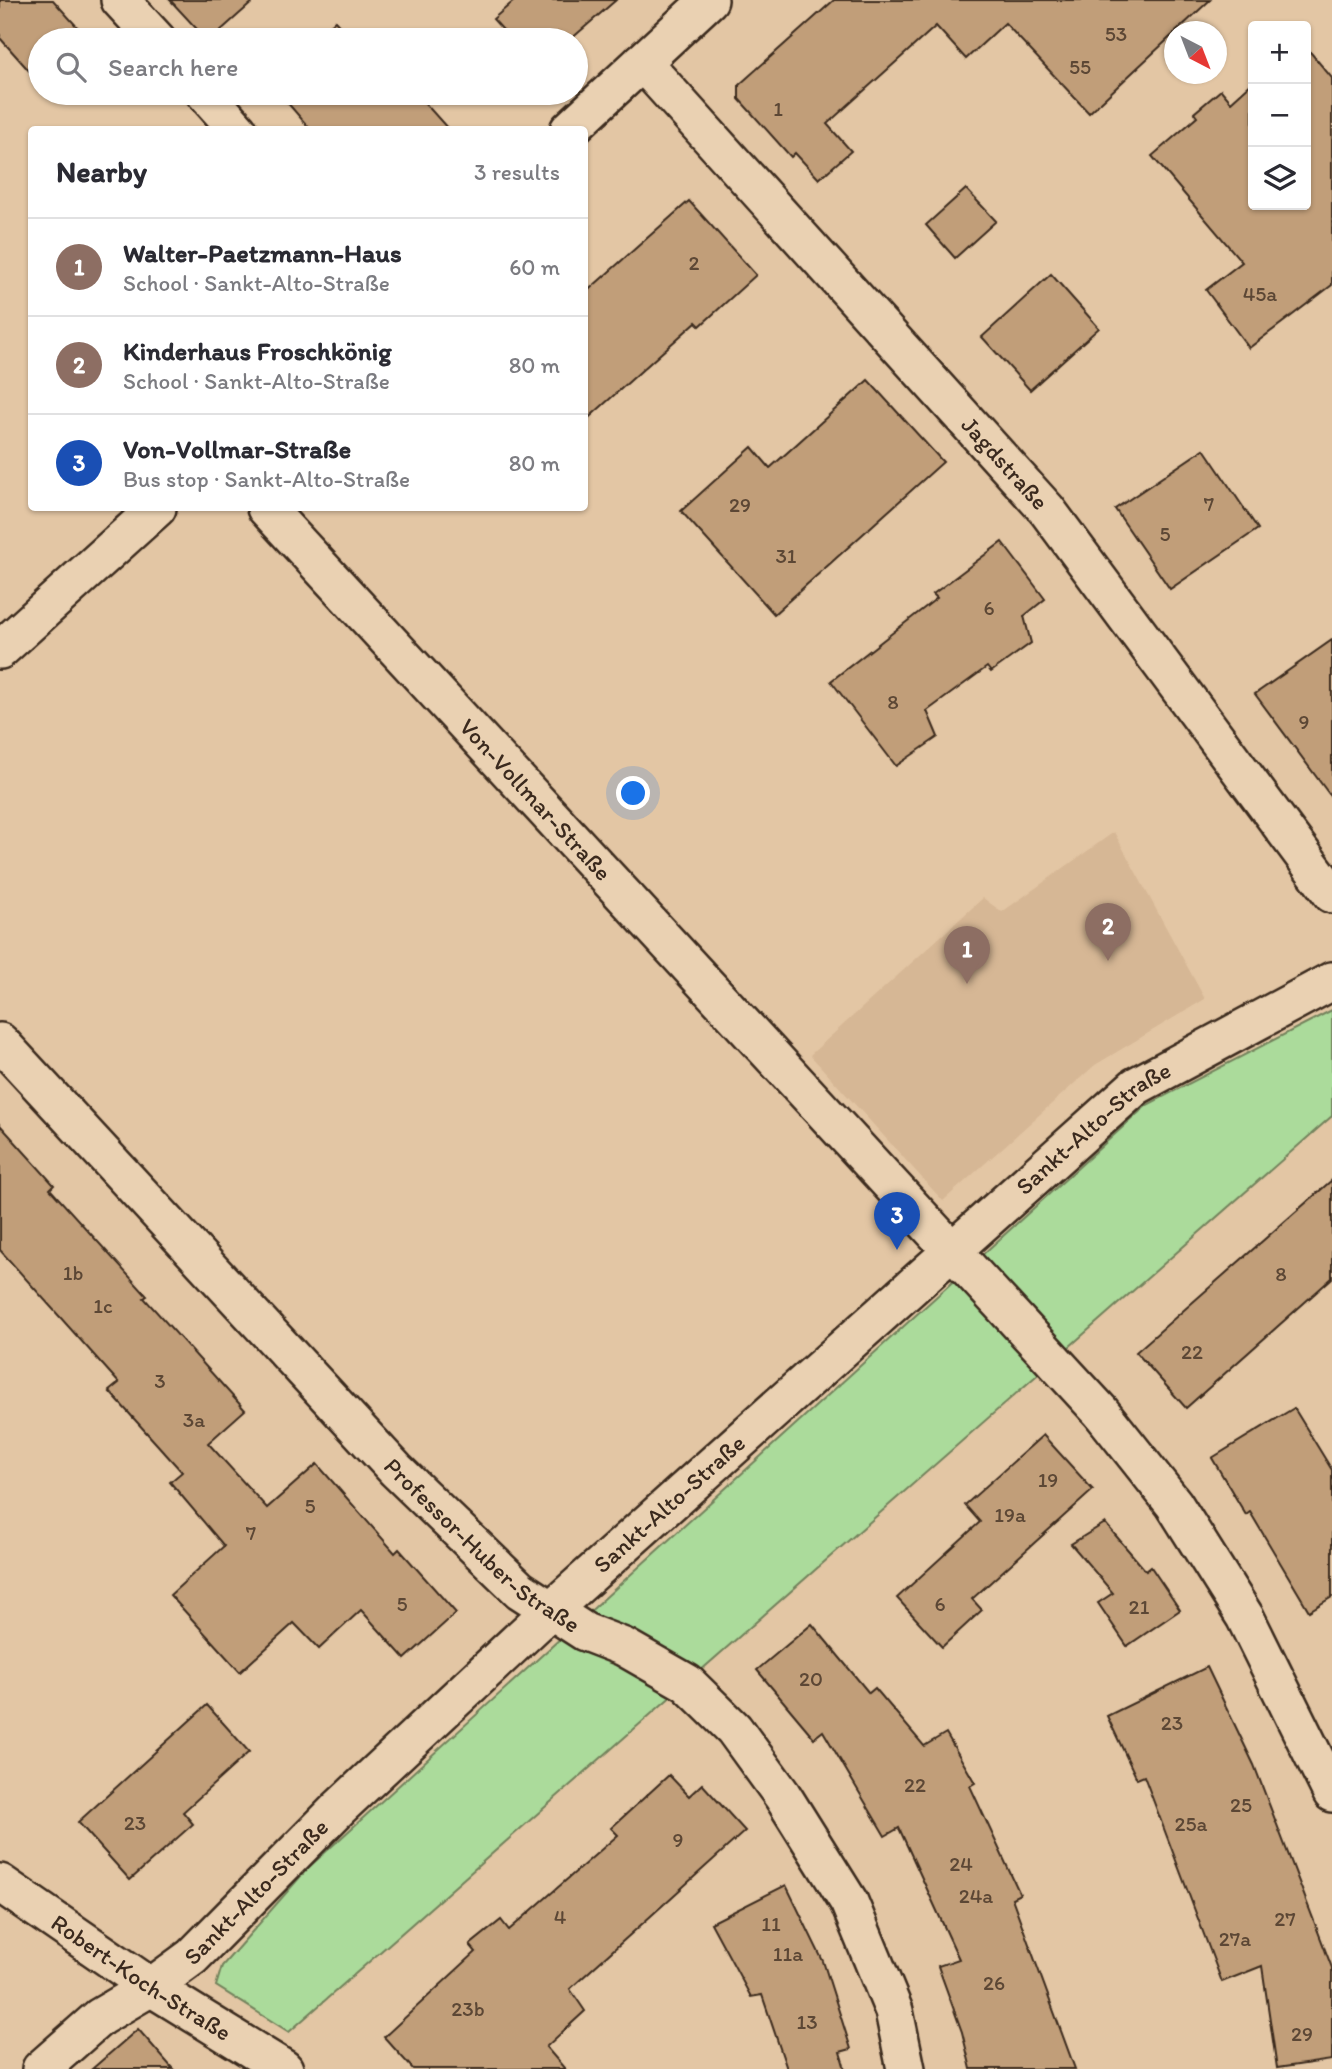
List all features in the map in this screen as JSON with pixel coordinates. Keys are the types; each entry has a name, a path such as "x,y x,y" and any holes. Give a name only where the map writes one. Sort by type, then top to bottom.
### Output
{"street":[{"path":"120,0 146,28"},
{"path":"573,126 709,0"},
{"name":"Jagdstraße","path":"642,62 1047,510 1332,894"},
{"path":"216,105 234,126"},
{"path":"0,650 154,511"},
{"name":"Von-Vollmar-Straße","path":"269,511 1101,1412 1174,1504 1245,1617 1332,1793"},
{"name":"Sankt-Alto-Straße","path":"41,2069 100,2017 151,1987 192,1956 339,1808 551,1610 1136,1087 1332,981"},
{"name":"Professor-Huber-Straße","path":"0,1041 396,1470 520,1590 586,1632 624,1647 687,1683 734,1729 782,1795 849,1902 894,2011 906,2069"},
{"name":"Robert-Koch-Straße","path":"0,1883 151,1987 284,2069"}],"shaded area":[{"path":"1114,832 1205,999 1095,1065 943,1201 810,1055 983,898 1002,912"}],"green space":[{"path":"1332,1010 1332,1116 289,2032 216,1986 222,1966 308,1868 1147,1105"}],"building":[{"path":"0,0 53,0 78,28 28,28 28,70 0,38"},
{"path":"170,0 255,0 224,28 196,28"},
{"path":"515,0 616,0 584,28 501,28 493,19"},
{"path":"834,0 1210,0 1188,21 1164,21 1164,43 1089,113 1005,23 966,59 936,26 827,124 851,151 819,179 795,153 791,157 739,99 739,85"},
{"path":"335,21 341,28 327,28"},
{"path":"1311,53 1332,78 1332,285 1249,348 1206,290 1242,262 1152,156 1197,117 1194,113 1221,90 1231,102 1248,87 1248,210 1311,210"},
{"path":"289,105 427,105 445,126 308,126"},
{"path":"966,189 996,221 955,258 926,225"},
{"path":"689,201 756,275 700,326 696,322 588,418 588,290"},
{"path":"1051,274 1099,328 1030,390 982,337"},
{"path":"868,380 943,462 774,614 681,511 752,447 770,468"},
{"path":"1204,449 1258,529 1170,589 1115,509"},
{"path":"1002,542 1045,599 1024,616 1031,643 991,672 987,667 927,711 938,737 896,766 831,681 937,598 933,594"},
{"path":"1332,640 1332,798 1255,694"},
{"path":"0,1125 54,1185 50,1189 245,1410 208,1443 267,1508 317,1464 395,1553 399,1549 456,1613 405,1659 361,1610 319,1649 294,1623 240,1672 170,1595 224,1546 170,1482 182,1472 109,1391 119,1383 0,1250"},
{"path":"1332,1180 1332,1278 1186,1408 1136,1352"},
{"path":"1294,1408 1332,1470 1332,1597 1309,1611 1250,1512 1246,1515 1212,1458"},
{"path":"1043,1435 1093,1490 972,1599 982,1610 942,1647 897,1598 980,1522 965,1505"},
{"path":"1105,1523 1146,1571 1151,1567 1180,1610 1127,1646 1098,1603 1113,1593 1071,1544"},
{"path":"812,1624 869,1693 875,1688 924,1746 946,1733 975,1783 970,1786 1020,1894 1012,1898 1075,2069 971,2069 962,2032 938,1966 959,1959 899,1828 885,1836 823,1731 814,1738 757,1670"},
{"path":"1207,1667 1254,1765 1332,1968 1332,2060 1277,2068 1262,1966 1222,1982 1144,1776 1137,1779 1107,1716"},
{"path":"207,1705 249,1752 183,1812 193,1824 130,1880 78,1822"},
{"path":"669,1775 689,1796 702,1784 745,1831 570,1989 585,2011 546,2047 565,2069 413,2069 384,2037 476,1952 470,1945 501,1920 509,1930 618,1835 611,1828"},
{"path":"786,1885 823,1961 851,2049 840,2052 845,2069 787,2069 762,1995 751,1997 711,1923"},
{"path":"138,2029 173,2069 92,2069"}],"place":[{"name":"Kinderhaus Froschkönig","path":"1108,961"},
{"name":"Walter-Paetzmann-Haus","path":"967,984"},
{"name":"Von-Vollmar-Straße","path":"897,1250"}]}
